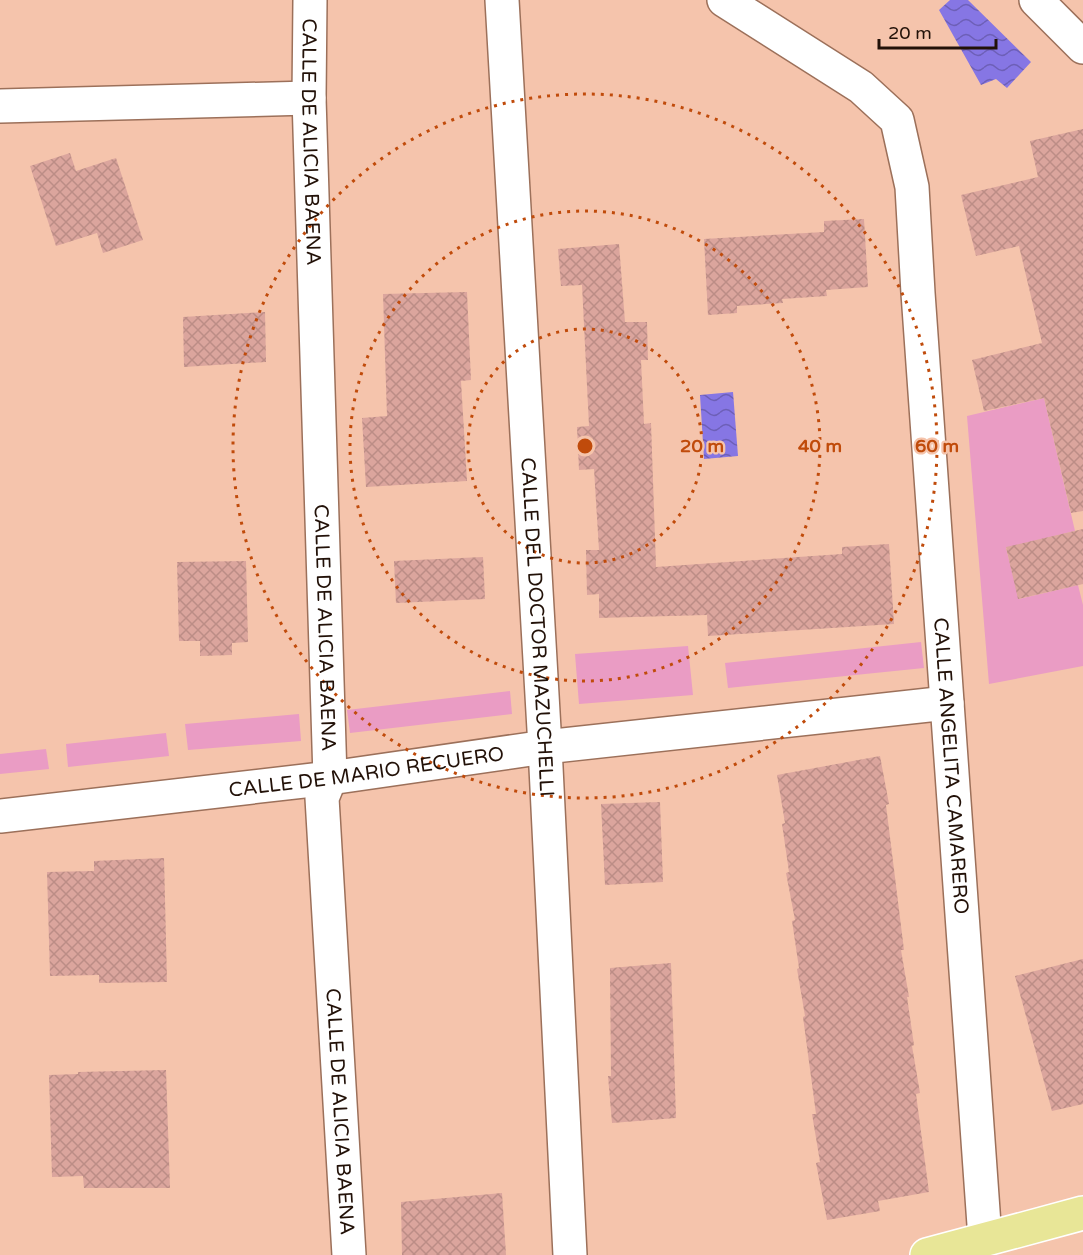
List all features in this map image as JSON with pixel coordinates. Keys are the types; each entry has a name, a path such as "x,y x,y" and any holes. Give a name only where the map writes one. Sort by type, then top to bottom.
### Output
{"main road":[{"path":"927,1255 1083,1213"}],"street":[{"name":"CALLE DE ALICIA BAENA","path":"310,0 309,98 330,778 322,798 349,1255"},
{"name":"CALLE DEL DOCTOR MAZUCHELLI","path":"502,0 545,747 570,1255"},
{"name":"CALLE ANGELITA CAMARERO","path":"724,0 861,87 897,120 912,187 985,1239"},
{"path":"1036,0 1083,47"},
{"path":"0,106 309,98"},
{"name":"CALLE DE MARIO RECUERO","path":"0,816 330,778 545,747 947,703"}],"shaded area":[{"path":"1044,398 1075,531 1006,548 1019,599 1078,585 1083,605 1083,666 989,684 967,416"},
{"path":"921,642 924,668 728,688 725,663"},
{"path":"688,646 693,695 579,704 575,654"},
{"path":"510,691 512,714 350,733 347,710"},
{"path":"299,714 301,741 188,750 185,724"},
{"path":"166,733 169,756 68,767 66,744"},
{"path":"46,749 49,769 0,774 0,754"}],"water":[{"path":"950,0 968,0 1031,62 1007,88 996,79 981,85 939,10"},
{"path":"733,392 738,456 704,459 700,395"}],"building":[{"path":"1083,129 1083,511 1071,513 1044,398 984,411 972,360 1042,343 1019,246 976,256 961,195 1038,177 1030,141"},
{"path":"70,153 76,171 116,158 143,240 103,253 97,233 56,246 30,166"},
{"path":"864,219 868,287 826,290 827,296 782,299 783,303 737,306 737,313 708,315 704,239 824,232 824,221"},
{"path":"619,244 625,322 647,322 648,360 641,360 644,424 651,423 656,567 842,554 842,547 889,544 894,624 708,636 707,615 599,618 599,594 587,595 586,550 599,550 594,469 579,470 577,427 589,426 582,285 561,286 558,249"},
{"path":"467,292 471,380 461,381 467,481 366,487 362,418 387,416 383,294"},
{"path":"265,312 266,362 184,367 183,317"},
{"path":"1083,529 1083,584 1018,599 1006,547"},
{"path":"483,557 485,599 396,603 394,561"},
{"path":"246,561 248,642 232,643 232,655 200,656 200,641 179,641 177,562"},
{"path":"880,756 889,804 886,805 904,950 901,950 909,997 907,997 914,1045 912,1046 920,1093 916,1094 929,1192 878,1201 880,1211 827,1220 816,1163 820,1162 812,1114 816,1114 803,1017 805,1016 797,969 799,968 792,921 795,920 786,873 789,872 782,824 785,823 777,775"},
{"path":"660,802 663,882 605,885 601,804"},
{"path":"164,858 167,982 99,983 99,975 50,976 47,872 94,871 94,861"},
{"path":"1083,959 1083,1104 1052,1111 1015,976"},
{"path":"671,963 676,1118 612,1123 608,1076 611,1076 610,968"},
{"path":"166,1070 170,1188 84,1188 83,1176 52,1177 49,1075"},
{"path":"502,1193 506,1255 402,1255 401,1202"}]}
